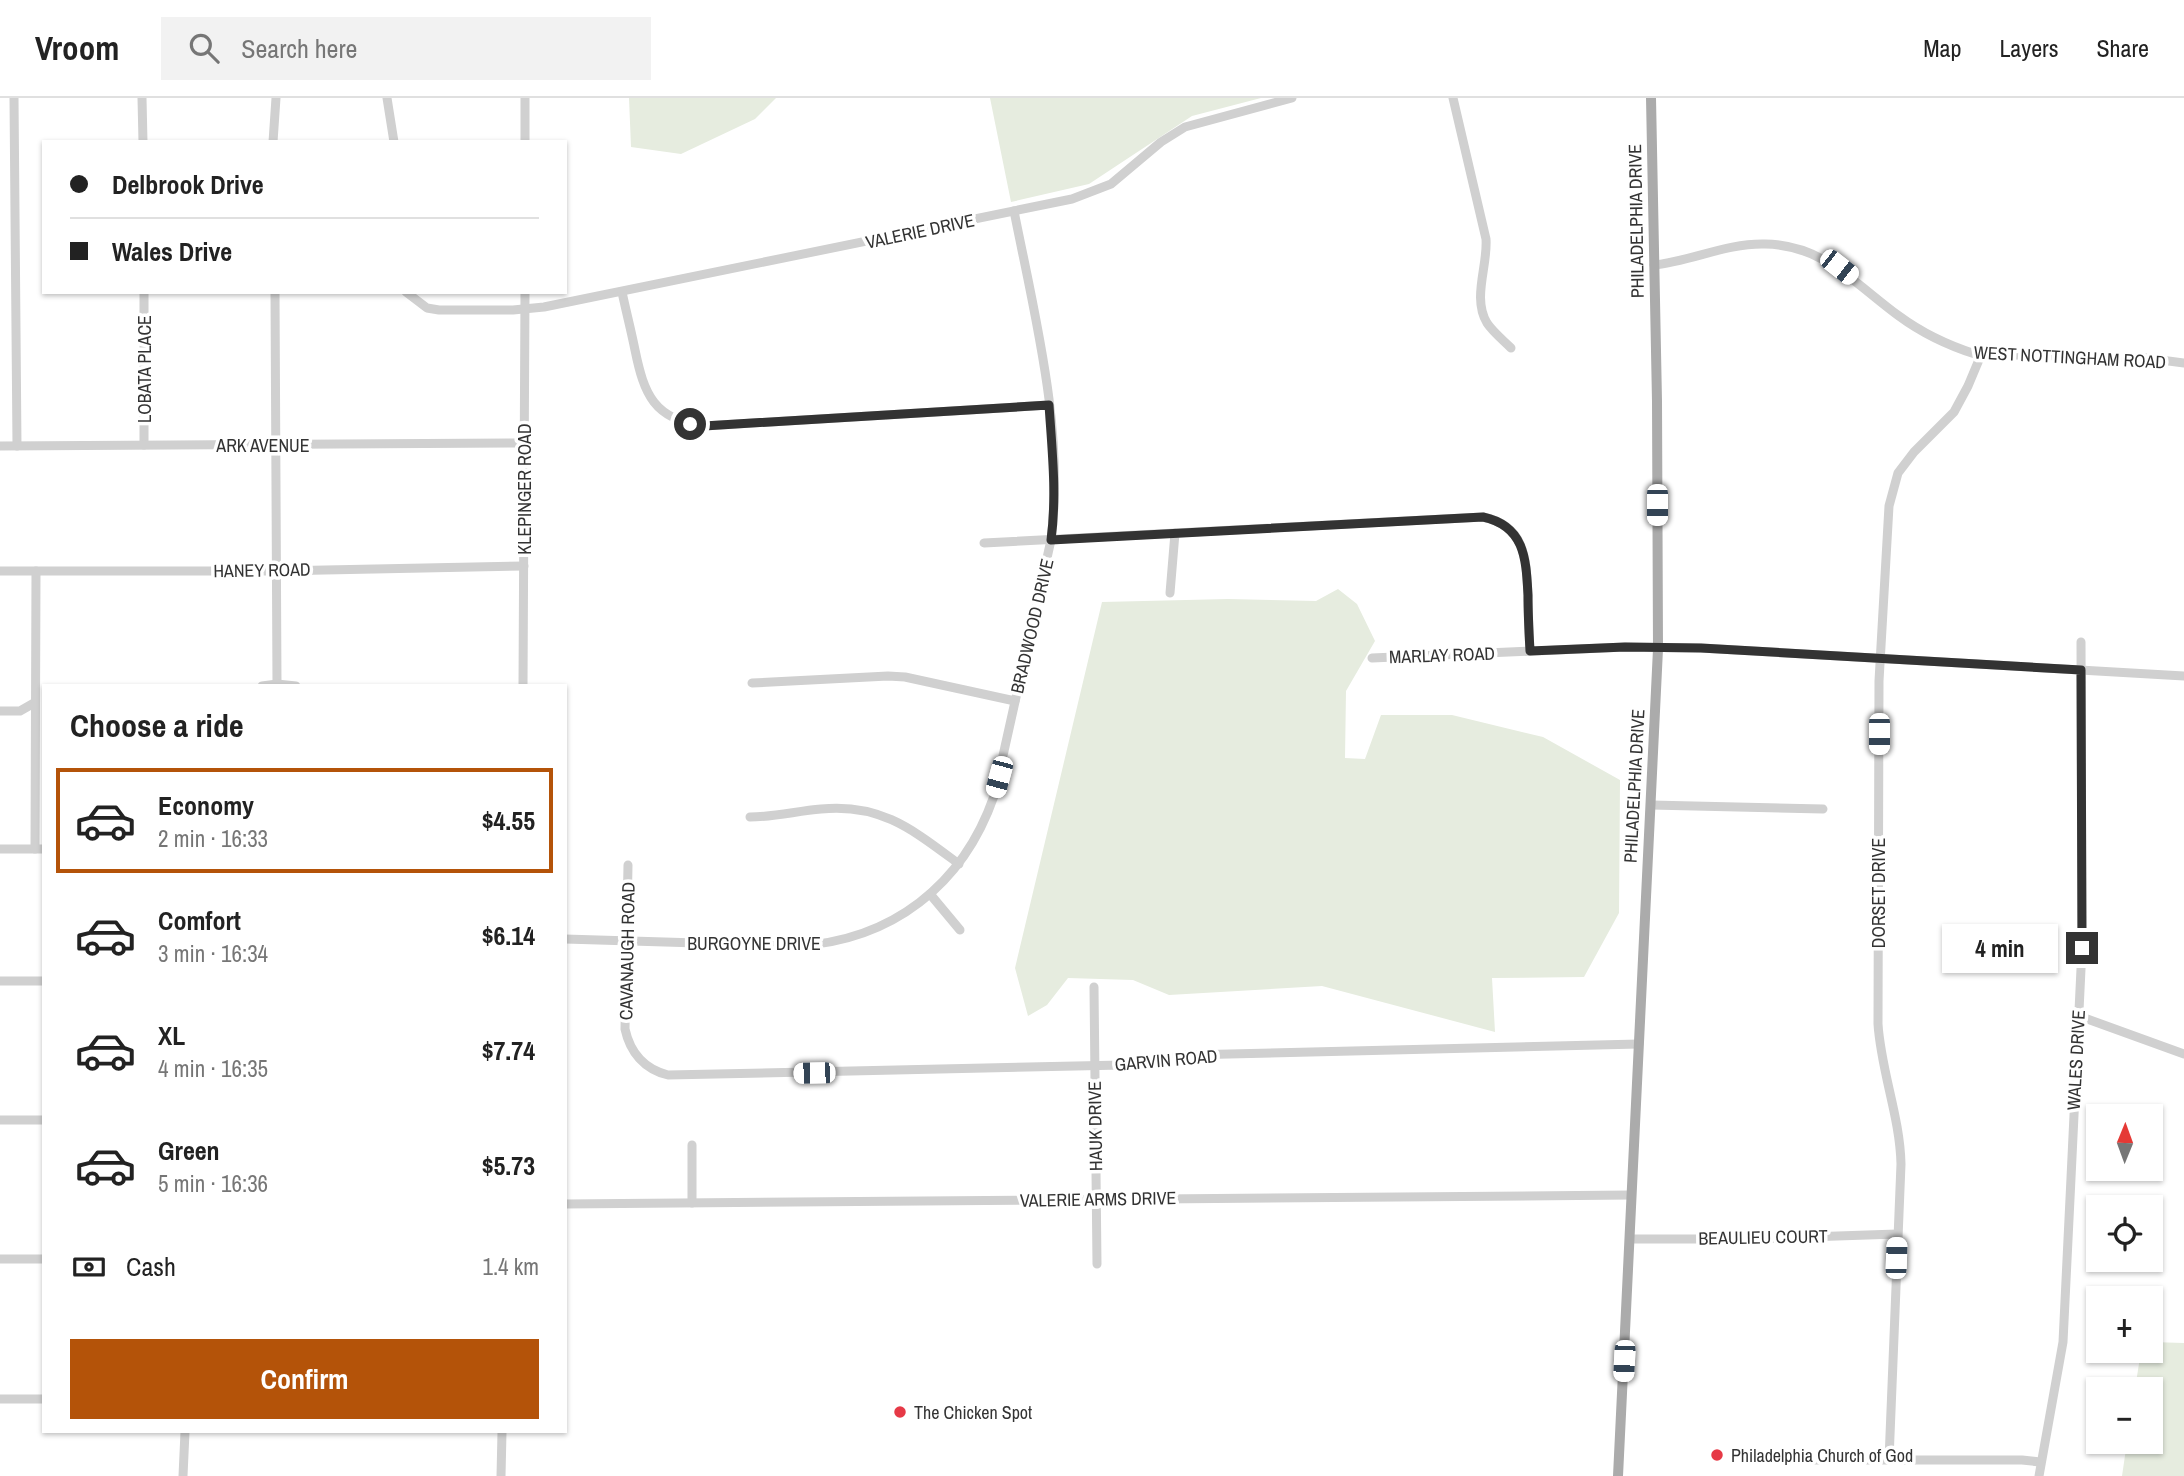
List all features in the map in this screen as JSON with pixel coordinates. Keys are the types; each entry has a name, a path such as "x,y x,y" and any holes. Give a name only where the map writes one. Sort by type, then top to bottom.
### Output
{"main road":[{"name":"PHILADELPHIA DRIVE","path":"1618,1476 1658,649 1651,98"}],"street":[{"path":"14,98 17,446"},
{"path":"142,98 143,140"},
{"path":"274,140 276,98"},
{"path":"387,98 394,140"},
{"path":"524,98 525,140"},
{"name":"VALERIE DRIVE","path":"409,294 428,308 439,310 525,309 622,292 1014,211 1090,194 1111,184 1161,142 1185,127 1293,98"},
{"path":"1452,98 1486,239 1487,261 1480,304 1487,323 1511,348"},
{"name":"BRADWOOD DRIVE","path":"930,894 959,864 979,834 994,796 1051,540 1054,479 1049,405 1038,330 1014,211"},
{"name":"WEST NOTTINGHAM ROAD","path":"1654,265 1748,244 1767,244 1800,250 1839,267 1922,332 1957,349 1981,355 2146,358 2184,363"},
{"path":"622,292 646,393 656,406 682,422 704,426 1049,405"},
{"name":"LOBATA PLACE","path":"144,294 145,445"},
{"path":"275,294 277,684"},
{"name":"KLEPINGER ROAD","path":"523,684 525,294"},
{"name":"DORSET DRIVE","path":"1889,1460 1900,1146 1878,1024 1880,658 1889,506 1893,488 1906,461 1954,412 1981,355"},
{"name":"ARK AVENUE","path":"0,446 525,443"},
{"path":"984,543 1476,516 1494,519 1514,534 1524,553 1530,651"},
{"path":"1170,593 1175,533"},
{"name":"HANEY ROAD","path":"0,571 524,566"},
{"path":"0,849 39,849 34,703 36,571"},
{"name":"WALES DRIVE","path":"2039,1476 2063,1342 2082,948 2081,642"},
{"name":"MARLAY ROAD","path":"1372,658 1625,647 1701,648 2184,676"},
{"path":"752,683 905,677 1015,701"},
{"path":"0,711 20,711 34,703"},
{"path":"1651,805 1823,808"},
{"path":"750,817 822,808 846,808 877,813 899,821 959,864"},
{"name":"CAVANAUGH ROAD","path":"628,864 625,1029 629,1044 640,1059 654,1071 668,1075 693,1075"},
{"path":"930,894 960,930"},
{"name":"BURGOYNE DRIVE","path":"567,939 796,946 830,943 868,933 889,923 930,894"},
{"path":"0,981 42,981"},
{"name":"HAUK DRIVE","path":"1094,987 1097,1264"},
{"path":"2079,1016 2184,1054"},
{"name":"GARVIN ROAD","path":"693,1075 1095,1066 1136,1064 1187,1055 1639,1044"},
{"path":"0,1121 42,1120"},
{"path":"692,1145 692,1203"},
{"name":"VALERIE ARMS DRIVE","path":"567,1204 1631,1195"},
{"name":"BEAULIEU COURT","path":"1630,1239 1897,1234"},
{"path":"0,1259 42,1259"},
{"path":"0,1399 42,1399"},
{"path":"183,1476 185,1433"},
{"path":"501,1476 502,1433"},
{"path":"1805,1460 2040,1462"}],"shaded area":[{"path":"629,98 776,98 755,119 681,154 631,147"},
{"path":"990,98 1261,98 1192,116 1089,184 1011,202"},
{"path":"1338,589 1357,604 1375,641 1346,691 1345,758 1365,759 1381,715 1452,715 1543,737 1620,780 1619,913 1584,977 1492,978 1495,1032 1322,986 1169,995 1133,980 1068,978 1047,1005 1028,1016 1015,968 1102,602 1228,599 1316,601"},
{"path":"2163,1342 2184,1343 2184,1476 2122,1476 2125,1454 2163,1454 2163,1377 2137,1377 2139,1363 2163,1363"}],"place":[{"name":"The Chicken Spot","path":"900,1412"},
{"name":"Philadelphia Church of God","path":"1717,1455"}],"route":[{"path":"690,424 704,426 1049,405 1054,479 1051,540 1476,516 1494,519 1503,524 1514,534 1524,553 1530,651 1625,647 1701,648 2081,670 2082,948"}]}
